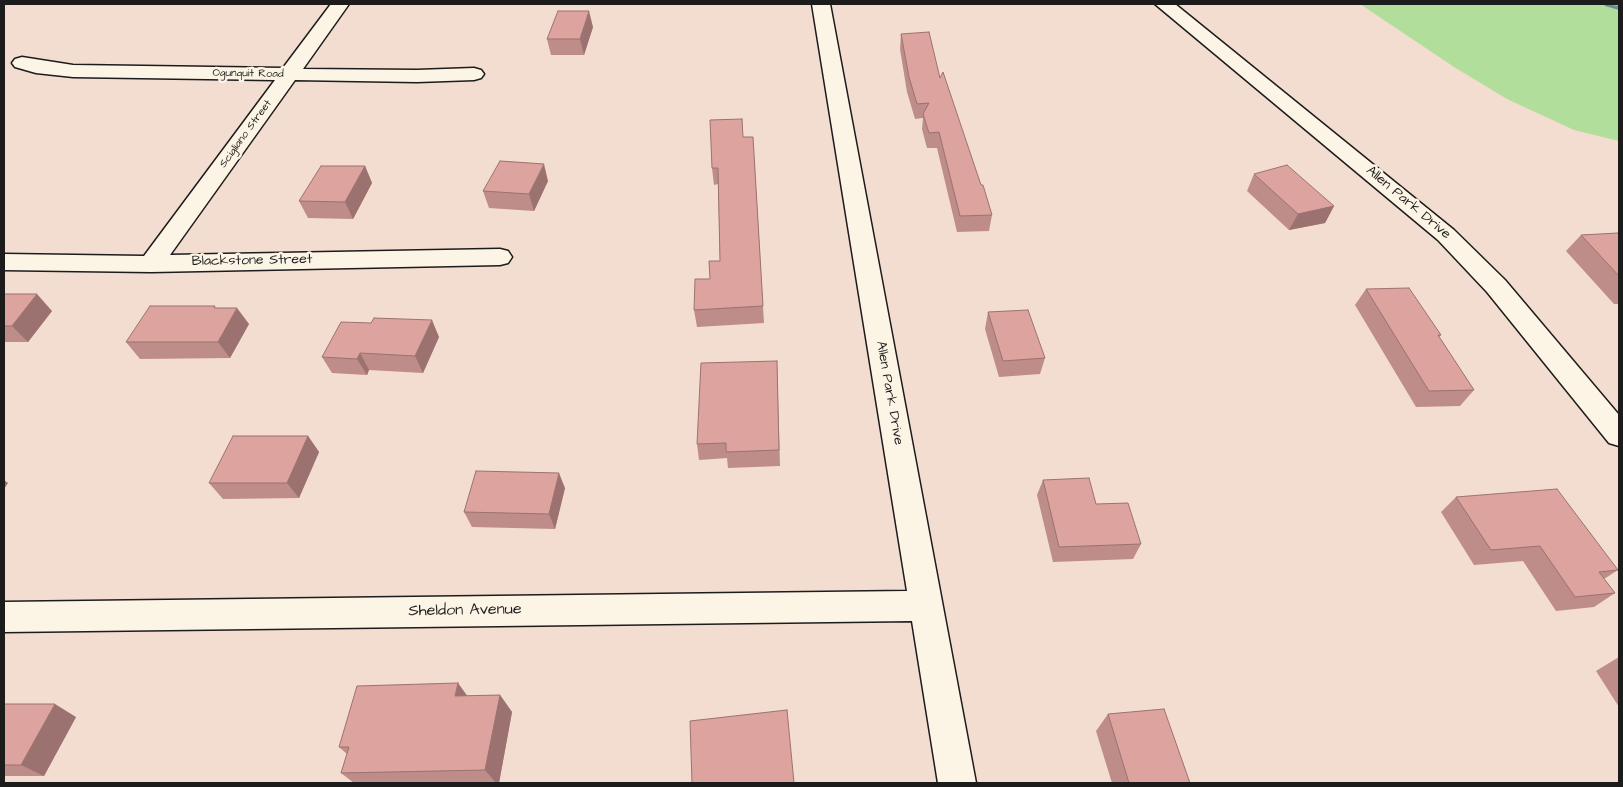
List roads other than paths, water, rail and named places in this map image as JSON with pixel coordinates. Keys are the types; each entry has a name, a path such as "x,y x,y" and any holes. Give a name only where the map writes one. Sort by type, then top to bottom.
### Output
{"street":[{"name":"Scigliano Street","path":"151,264 340,4"},
{"name":"Allen Park Drive","path":"820,4 957,783"},
{"name":"Allen Park Drive","path":"1164,4 1446,234 1496,286 1619,436"},
{"name":"Ogunquit Road","path":"22,63 44,68 73,71 418,76 474,74"},
{"name":"Blackstone Street","path":"4,262 151,264 500,257"},
{"name":"Sheldon Avenue","path":"4,616 927,606"}],"waterway":[{"path":"1608,4 1619,8"}]}
